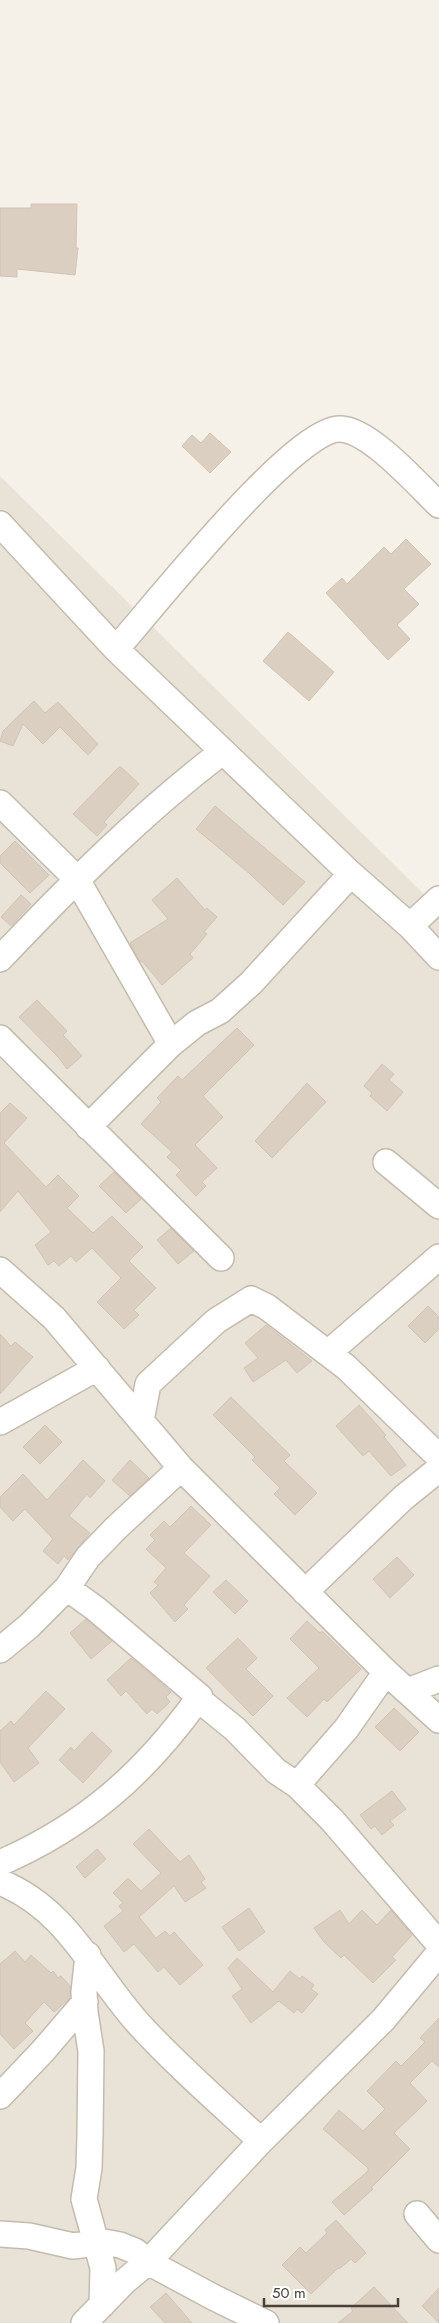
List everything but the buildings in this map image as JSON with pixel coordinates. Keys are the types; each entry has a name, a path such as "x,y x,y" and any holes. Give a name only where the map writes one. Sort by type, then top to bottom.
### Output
{"street":[{"path":"116,649 233,515 289,457 322,434 341,429 365,438 380,448 439,505"},
{"path":"0,524 116,649 351,874 410,926 439,957"},
{"path":"0,959 76,878 182,782 222,752"},
{"path":"0,803 76,878 171,1044"},
{"path":"88,1127 171,1044 197,1023 220,1011 251,983 351,874"},
{"path":"410,926 439,899"},
{"path":"0,1038 221,1258"},
{"path":"386,1162 439,1206"},
{"path":"328,1353 439,1257"},
{"path":"0,1270 54,1318 181,1468 386,1672 439,1720"},
{"path":"141,1421 148,1384 216,1321 251,1299 267,1306 346,1368 439,1457"},
{"path":"0,1422 97,1368"},
{"path":"0,1650 29,1626 67,1588 88,1557 158,1487 181,1468"},
{"path":"305,1592 403,1498 439,1469"},
{"path":"0,1863 56,1835 87,1816 110,1797 158,1751 200,1697 96,1609 67,1588"},
{"path":"297,1785 346,1729 386,1672"},
{"path":"408,1690 439,1679"},
{"path":"198,1700 235,1729 276,1772 297,1785 355,1846 439,1944"},
{"path":"0,1882 18,1890 51,1913 88,1955 137,2022 261,2141"},
{"path":"84,2323 125,2281 148,2262 261,2141 383,2020 439,1953"},
{"path":"88,1955 84,1978 91,2051 90,2168 84,2199 98,2243 103,2268 102,2306"},
{"path":"0,2096 42,2052 85,2002"},
{"path":"417,2214 439,2240"},
{"path":"0,2234 29,2236 72,2246 112,2243 129,2248 148,2262 266,2323"}],"shaded area":[{"path":"0,476 439,909 439,2323 0,2323"}]}
